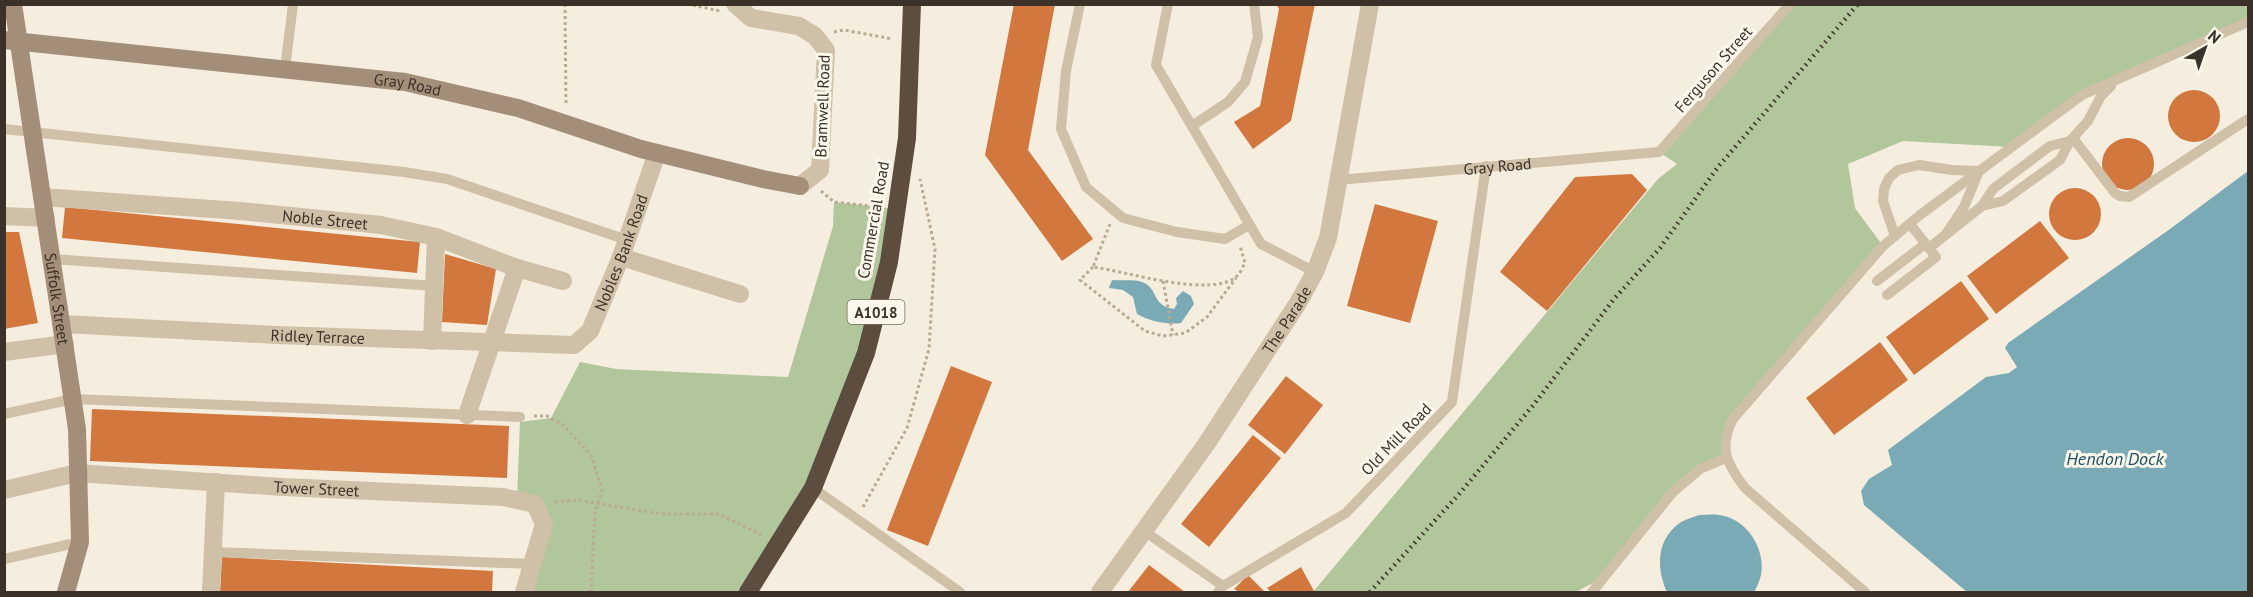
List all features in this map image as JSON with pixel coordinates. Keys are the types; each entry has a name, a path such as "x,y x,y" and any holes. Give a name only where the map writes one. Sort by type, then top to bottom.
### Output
{"highway":[{"name":"Commercial Road","path":"748,592 813,488 866,353 889,262 907,138 912,4"}],"street":[{"name":"Suffolk Street","path":"13,4 11,41 31,132 46,218 77,429 80,542 66,592"},
{"name":"Bramwell Road","path":"735,4 751,18 799,26 815,36 826,50 820,170 804,183"},
{"name":"The Parade","path":"1100,592 1206,443 1298,303 1315,272 1328,238 1370,4"},
{"name":"Gray Road","path":"11,41 405,82 518,108 657,153 763,179 804,183"},
{"name":"Nobles Bank Road","path":"574,345 590,331 624,248 657,153"},
{"name":"Noble Street","path":"42,197 240,211 381,225 436,237 517,267 563,281"},
{"path":"4,216 46,218"},
{"path":"432,341 436,237"},
{"path":"624,248 740,294"},
{"path":"467,415 517,267"},
{"name":"Ridley Terrace","path":"62,324 432,341 574,345"},
{"path":"4,351 65,344"},
{"name":"Tower Street","path":"4,490 77,473 503,497 535,504"},
{"path":"211,592 216,482"},
{"path":"524,592 543,524 535,504"}],"lane":[{"path":"285,69 293,4"},
{"path":"1080,4 1066,71 1061,129 1086,187 1123,218 1177,232 1225,239 1249,225"},
{"path":"1168,4 1156,65 1261,244 1315,272"},
{"path":"1192,126 1228,102 1245,82 1258,37 1254,4"},
{"name":"Ferguson Street","path":"1659,152 1790,4"},
{"path":"1865,592 1745,488 1733,473 1726,458 1726,433 1733,419 1883,246 1910,224 2082,95 2248,22"},
{"path":"1982,206 2003,201 2060,159 2071,139 2088,121 2101,96 2115,81"},
{"path":"2071,139 2115,193 2129,197 2248,119"},
{"path":"4,129 404,172 447,179 624,248"},
{"path":"1877,281 1946,234 1982,206 1993,189 2050,146 2071,139"},
{"name":"Gray Road","path":"1338,180 1659,152"},
{"path":"1895,236 1883,201 1884,189 1889,178 1898,170 1919,165 1979,171"},
{"name":"Old Mill Road","path":"1220,589 1347,513 1452,402 1486,166"},
{"path":"1946,234 1964,207 1979,171"},
{"path":"1887,295 1936,257 1910,224"},
{"path":"52,259 435,286"},
{"path":"4,414 73,399 520,417"},
{"path":"1592,592 1672,493 1700,470 1726,458"},
{"path":"813,488 960,592"},
{"path":"1144,531 1220,589"},
{"path":"4,560 80,542"},
{"path":"213,552 532,564"}],"path":[{"path":"566,4 566,124"},
{"path":"815,36 844,30 911,42"},
{"path":"856,519 906,428 929,349 935,249 919,172"},
{"path":"804,183 834,202 896,209"},
{"path":"1115,211 1093,267 1080,280 1145,331 1163,336 1185,333 1207,317 1238,276 1245,263 1240,245 1233,234"},
{"path":"1093,267 1163,282 1214,286 1238,276"},
{"path":"1163,282 1173,335"},
{"path":"520,417 547,416 563,424 591,455 602,490 596,512 591,590 588,592"},
{"path":"535,504 577,500 661,514 719,514 779,544"}],"green space":[{"path":"1790,5 2248,5 2248,22 2082,95 2010,147 1903,141 1848,164 1855,208 1883,246 1733,419 1726,458 1686,479 1604,577 1576,592 1313,592 1658,179 1677,164 1659,152"},
{"path":"834,202 896,209 889,262 813,488 748,592 524,592 543,524 517,500 520,422 551,418 580,362 616,369 788,377 833,226"}],"water":[{"name":"Hendon Dock","path":"2248,171 2248,592 1967,592 1864,505 1861,491 1869,479 1892,465 1888,450 1986,377 2009,373 2017,367 2005,348 2008,343"},
{"path":"1112,280 1142,282 1151,288 1158,301 1167,307 1174,309 1177,304 1176,298 1183,291 1191,296 1194,304 1181,323 1153,320 1137,314 1133,297 1123,290 1109,288"},
{"path":"1699,515 1729,517 1738,522 1752,536 1762,565 1761,577 1754,592 1667,592 1660,564 1663,545 1673,529 1681,522"}],"building":[{"path":"1014,4 1055,4 1028,150 1093,239 1062,261 985,155"},
{"path":"1276,4 1315,4 1291,121 1253,149 1234,122 1260,106 1279,9"},
{"path":"2194,90 2204,92 2212,98 2218,106 2220,116 2218,126 2212,134 2204,140 2194,142 2184,140 2176,134 2170,126 2168,116 2170,106 2176,98 2184,92"},
{"path":"2128,138 2138,140 2146,146 2152,154 2154,164 2152,174 2146,182 2138,188 2128,190 2118,188 2110,182 2104,174 2102,164 2104,154 2110,146 2118,140"},
{"path":"1632,174 1647,190 1547,311 1500,272 1575,177"},
{"path":"2075,188 2085,190 2093,196 2099,204 2101,214 2099,224 2093,232 2085,238 2075,240 2065,238 2057,232 2051,224 2049,214 2051,204 2057,196 2065,190"},
{"path":"1375,204 1438,221 1410,323 1347,306"},
{"path":"65,207 420,242 417,273 62,238"},
{"path":"2040,221 2069,258 1996,314 1967,276"},
{"path":"4,232 19,232 38,323 4,329"},
{"path":"445,254 496,269 487,325 442,322"},
{"path":"1961,281 1989,319 1914,375 1886,337"},
{"path":"1880,342 1908,380 1834,435 1806,398"},
{"path":"951,366 992,382 928,546 887,530"},
{"path":"1286,376 1323,405 1285,454 1248,425"},
{"path":"92,409 509,426 507,478 90,461"},
{"path":"1253,435 1281,458 1209,547 1181,524"},
{"path":"222,557 493,571 492,592 220,592"},
{"path":"1149,565 1185,592 1128,592"},
{"path":"1301,567 1313,592 1271,592 1267,588"},
{"path":"1248,575 1265,592 1239,592 1234,589"}],"railway":[{"path":"1370,592 1460,493 1535,403 1614,299 1660,248 1718,167 1858,4"}]}
